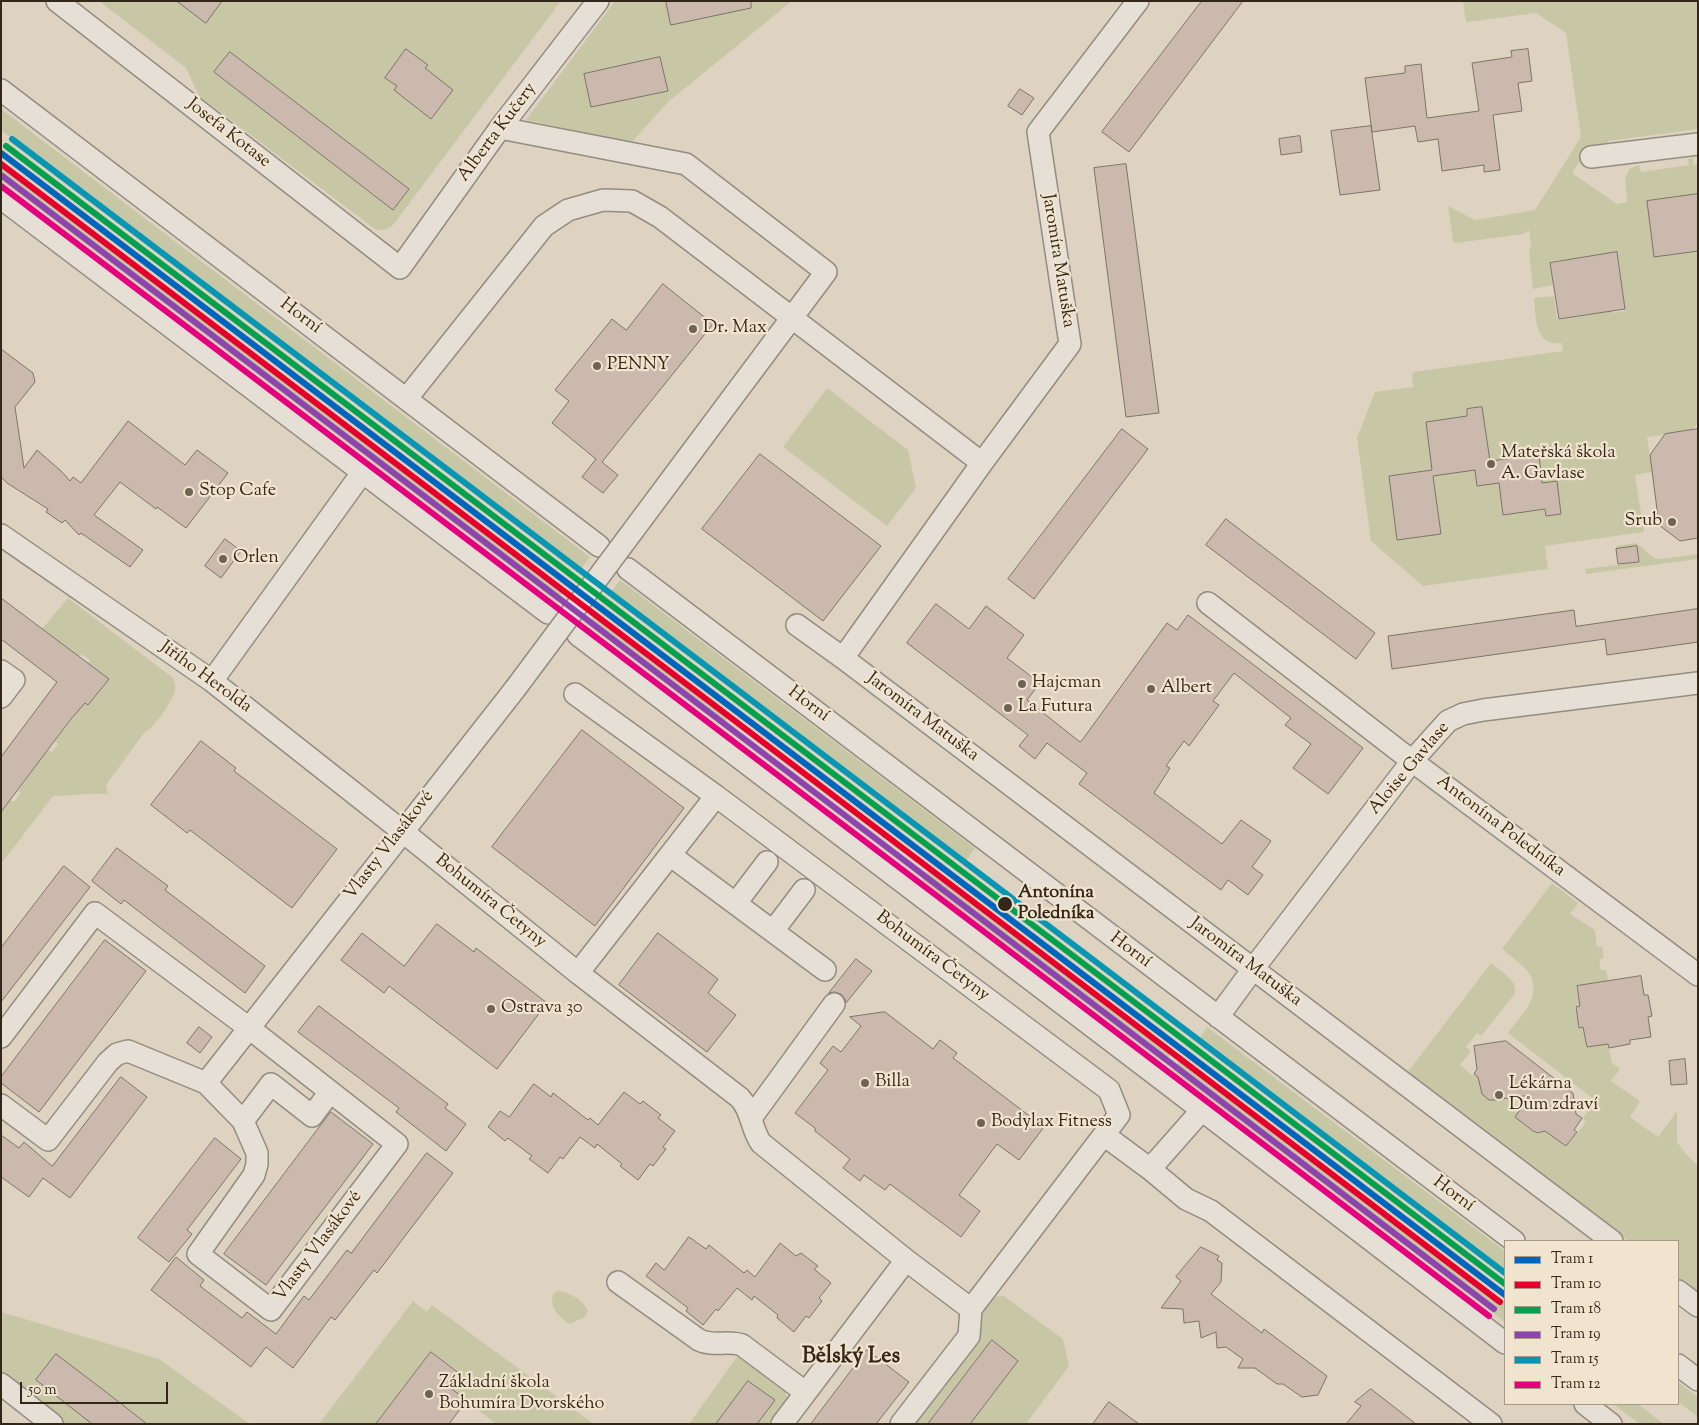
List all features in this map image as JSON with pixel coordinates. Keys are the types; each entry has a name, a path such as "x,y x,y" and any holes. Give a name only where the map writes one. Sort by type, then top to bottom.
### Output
{"street":[{"name":"Josefa Kotase","path":"57,1 400,268"},
{"name":"Alberta Kučery","path":"400,268 500,128 598,1"},
{"name":"Jaromíra Matuška","path":"1138,1 1038,132 1070,344 982,463 843,658 1611,1240"},
{"name":"Horní","path":"1,90 407,398 598,546"},
{"name":"Vlasty Vlasákové","path":"206,1083 515,689 826,272 686,164 500,128"},
{"path":"1591,157 1698,144"},
{"path":"1,198 548,613"},
{"path":"407,398 544,226 568,210 603,200 632,201 660,217 982,463"},
{"path":"212,681 362,473"},
{"name":"Jiřího Herolda","path":"1,535 212,681 402,831"},
{"name":"Horní","path":"628,568 1513,1240"},
{"name":"Antonína Poledníka","path":"1208,603 1412,761 1698,976"},
{"path":"797,625 843,658"},
{"path":"578,635 1504,1342"},
{"path":"1,671 14,680 1,697"},
{"name":"Aloise Gavlase","path":"1218,1017 1412,761 1448,721 1463,714 1698,683"},
{"path":"575,694 716,796 578,972"},
{"name":"Bohumíra Četyny","path":"402,831 578,972 740,1098 748,1109 761,1143 906,1260 971,1309 1119,1115 1109,1090 716,796"},
{"path":"670,855 824,970"},
{"path":"736,904 767,862"},
{"path":"773,931 804,890"},
{"name":"Vlasty Vlasákové","path":"1,1038 95,913 249,1028 397,1144 271,1310 198,1254 254,1175 257,1164 257,1153 243,1121 206,1083 128,1051 122,1052 112,1058 48,1140 1,1104"},
{"path":"751,1118 834,1004"},
{"path":"243,1121 271,1084 312,1116 330,1092"},
{"path":"1150,1169 1202,1110"},
{"path":"1104,1134 1186,1199 1219,1217 1490,1424"},
{"path":"782,1424 906,1260"},
{"path":"618,1282 698,1340 708,1344 734,1342 742,1345 805,1392"},
{"path":"1679,1292 1698,1306"},
{"path":"901,1424 969,1336 971,1309"},
{"path":"1463,1311 1488,1340 1504,1354"},
{"path":"1679,1366 1698,1380"},
{"path":"1,1384 52,1424"},
{"path":"1570,1405 1590,1424"},
{"path":"1586,1405 1611,1424"}],"green space":[{"path":"99,1 561,1 393,225 382,230 375,229 199,96 186,68"},
{"path":"615,1 792,1 668,102 631,143 526,120"},
{"path":"1463,1 1698,1 1698,129 1608,141 1609,152 1583,156 1572,173 1617,204 1627,202 1625,179 1629,169 1639,165 1641,172 1689,165 1688,159 1693,158 1693,165 1698,164 1698,422 1692,431 1647,437 1652,472 1635,475 1644,532 1545,546 1548,569 1423,586 1371,541 1357,438 1375,392 1413,387 1412,374 1414,372 1563,351 1562,343 1553,343 1541,335 1536,322 1534,298 1554,296 1557,319 1559,320 1625,310 1618,255 1551,261 1553,285 1533,289 1529,253 1531,244 1529,230 1524,234 1456,243 1453,241 1448,206 1475,220 1535,210 1581,137 1566,33 1536,13 1466,22"},
{"path":"1,109 590,557 581,569 1,130"},
{"path":"1,162 565,590 556,601 1,180"},
{"path":"827,388 908,450 916,488 887,526 783,447"},
{"path":"1636,543 1654,558 1698,554 1698,559 1586,574 1585,569 1639,562 1637,546 1616,549 1616,546"},
{"path":"620,580 975,848 966,861 611,592"},
{"path":"68,598 173,678 175,690 171,701 162,714 144,733 106,785 108,794 53,796 1,864 1,812 10,800 14,802 21,793 18,791 48,750 52,752 58,744 55,741 84,703 88,705 108,680 88,664 90,660 81,654 79,657 42,629"},
{"path":"596,613 730,714 722,726 587,624"},
{"path":"931,867 1173,1051 1164,1063 922,880"},
{"path":"1552,883 1578,903 1570,914 1595,930 1597,947 1602,946 1604,958 1599,959 1601,970 1606,970 1608,981 1576,987 1580,1006 1575,1007 1579,1028 1583,1028 1587,1047 1608,1044 1612,1063 1620,1069 1611,1081 1640,1101 1630,1117 1658,1137 1677,1111 1677,1142 1698,1166 1698,1294 1679,1280 1679,1240 1627,1240 1407,1073 1491,963 1512,981 1515,994 1481,1036 1477,1033 1466,1047 1471,1051 1460,1065 1473,1076 1475,1075 1479,1078 1486,1098 1495,1100 1508,1099 1525,1112 1519,1112 1515,1117 1528,1128 1538,1134 1542,1133 1544,1127 1566,1147 1586,1122 1582,1119 1596,1101 1508,1033 1530,1003 1534,986 1532,978 1526,969 1502,949"},
{"path":"1207,1027 1504,1250 1504,1269 1199,1039"},
{"path":"1182,1057 1504,1302 1504,1321 1172,1070"},
{"path":"559,1291 568,1293 580,1300 588,1311 585,1317 570,1324 562,1319 552,1303 553,1294"},
{"path":"1004,1296 1063,1339 1069,1366 1026,1424 909,1424 994,1297"},
{"path":"413,1301 427,1312 432,1305 594,1424 496,1424 450,1388 460,1373 431,1352 376,1424 319,1424"},
{"path":"1,1312 159,1359 250,1424 63,1424 1,1376"},
{"path":"739,1354 785,1390 788,1401 773,1424 689,1424"},
{"path":"1679,1383 1698,1397 1698,1417 1679,1403"},
{"path":"1614,1405 1639,1405 1664,1424 1640,1424"}],"building":[{"path":"177,1 222,1 206,23"},
{"path":"666,1 751,1 751,8 671,25"},
{"path":"1202,1 1243,1 1129,152 1102,132"},
{"path":"406,49 428,65 425,68 453,90 431,119 394,90 397,86 385,78"},
{"path":"1528,49 1532,81 1518,83 1522,111 1493,115 1500,170 1484,172 1484,165 1442,171 1438,139 1418,142 1415,126 1372,132 1365,78 1405,73 1405,66 1421,64 1427,118 1479,111 1472,63 1512,57 1511,51"},
{"path":"230,52 409,189 393,210 214,72"},
{"path":"660,57 668,91 591,107 584,74"},
{"path":"1020,89 1034,98 1022,115 1008,106"},
{"path":"1371,126 1380,190 1340,195 1331,131"},
{"path":"1300,136 1302,152 1281,155 1279,139"},
{"path":"1126,164 1159,413 1126,417 1094,168"},
{"path":"1698,194 1698,251 1654,257 1647,201"},
{"path":"1617,252 1625,309 1559,319 1550,263"},
{"path":"663,284 713,324 602,462 618,475 603,493 582,477 596,459 552,423 569,401 555,390 612,319 626,330"},
{"path":"1,349 33,373 35,382 15,407 24,468 37,450 70,481 73,477 81,483 128,421 185,465 197,450 228,473 186,528 157,507 156,509 120,482 94,515 143,550 130,567 81,533 79,535 65,520 62,523 46,512 48,509 7,483 1,477"},
{"path":"1482,407 1490,461 1539,455 1542,483 1557,481 1561,514 1546,516 1545,509 1503,515 1499,483 1477,486 1475,470 1433,476 1441,534 1397,540 1389,476 1432,470 1426,422 1467,416 1467,409"},
{"path":"1122,429 1148,449 1034,599 1008,579"},
{"path":"1698,429 1698,538 1680,541 1659,525 1650,455 1665,434"},
{"path":"760,454 881,546 823,621 702,529"},
{"path":"1226,519 1375,633 1356,659 1206,545"},
{"name":"Orlen","path":"225,539 241,551 221,578 205,566"},
{"path":"1637,546 1639,562 1618,564 1616,549"},
{"path":"1,598 109,679 88,705 85,703 71,719 1,812 1,757 57,682 1,639"},
{"path":"936,604 969,629 986,606 1024,635 1007,658 1040,683 1027,700 1080,742 1167,623 1177,630 1188,615 1363,748 1328,794 1293,768 1311,744 1285,725 1291,718 1234,673 1213,701 1219,705 1189,746 1184,741 1166,766 1170,768 1154,793 1222,844 1241,820 1271,841 1252,867 1263,875 1248,895 1228,880 1221,890 1079,784 1087,773 1047,743 1035,759 1019,746 1028,735 907,643"},
{"path":"1698,609 1698,642 1607,655 1605,639 1392,669 1388,636 1574,610 1576,626"},
{"path":"582,730 684,808 595,926 492,847"},
{"path":"201,741 236,768 234,771 337,849 292,908 190,830 187,833 151,805"},
{"path":"117,848 168,886 165,890 265,966 245,993 124,900 121,904 92,881"},
{"path":"64,866 90,887 1,1002 1,948"},
{"path":"437,924 474,952 476,948 547,1003 497,1069 389,986 384,993 341,960 362,933 404,966"},
{"path":"658,933 718,979 708,993 736,1015 707,1052 619,985"},
{"path":"105,940 146,971 39,1112 1,1083 1,1077"},
{"path":"856,959 872,971 846,1003 841,994 829,993"},
{"path":"1641,976 1644,995 1648,995 1652,1016 1648,1017 1651,1037 1630,1040 1630,1044 1609,1048 1608,1044 1587,1047 1583,1027 1579,1028 1576,1007 1580,1006 1577,986"},
{"path":"319,1006 448,1104 445,1108 466,1124 446,1151 396,1112 399,1108 298,1032"},
{"path":"885,1012 933,1049 940,1040 957,1053 953,1058 1044,1127 1019,1160 997,1144 959,1195 980,1211 961,1237 890,1184 885,1190 864,1175 860,1181 843,1168 850,1159 795,1113 828,1070 820,1063 833,1046 841,1052 861,1026 850,1017"},
{"path":"199,1027 212,1037 200,1053 187,1043"},
{"path":"1506,1041 1573,1093 1576,1114 1582,1118 1574,1130 1577,1132 1566,1146 1545,1131 1538,1133 1533,1131 1515,1117 1531,1095 1489,1100 1482,1094 1478,1077 1474,1074 1477,1069 1474,1046"},
{"path":"1685,1059 1687,1084 1671,1085 1669,1061"},
{"path":"121,1077 147,1097 70,1198 43,1178 29,1197 1,1177 1,1135 19,1148 24,1142 52,1166"},
{"path":"534,1084 551,1097 553,1093 588,1120 590,1118 598,1125 624,1092 640,1104 643,1101 661,1115 658,1118 675,1131 663,1147 666,1149 653,1166 650,1164 638,1180 597,1144 595,1148 580,1137 563,1159 560,1157 548,1173 529,1159 532,1156 508,1138 505,1141 488,1127 500,1111 509,1117"},
{"path":"331,1112 373,1144 266,1285 224,1254"},
{"path":"215,1138 241,1159 187,1230 192,1234 169,1262 138,1238"},
{"path":"427,1153 453,1173 377,1273 374,1270 335,1320 331,1317 293,1368 266,1347 251,1367 151,1290 176,1257 204,1280 200,1286 242,1318 247,1312 276,1334 304,1296 309,1300 347,1250 351,1253"},
{"path":"689,1237 706,1249 709,1245 744,1273 747,1270 755,1277 780,1243 796,1256 801,1253 818,1266 814,1269 831,1283 819,1298 822,1301 809,1318 806,1316 794,1332 777,1318 778,1315 754,1296 752,1300 737,1288 718,1311 716,1309 703,1325 686,1311 688,1308 646,1276 656,1263 664,1270"},
{"path":"1201,1247 1219,1256 1217,1260 1222,1263 1221,1282 1211,1294 1262,1333 1264,1329 1327,1376 1318,1395 1302,1397 1283,1384 1277,1384 1255,1368 1238,1368 1243,1359 1226,1347 1217,1348 1216,1332 1201,1338 1199,1321 1184,1323 1183,1309 1161,1308 1181,1281 1176,1277"},
{"path":"992,1340 1018,1361 970,1424 928,1424"},
{"path":"867,1350 909,1382 876,1424 811,1424"},
{"name":"Základní škola Bohumíra Dvorského","path":"431,1352 460,1374 450,1388 467,1400 449,1424 376,1424"},
{"path":"56,1354 147,1424 92,1424 36,1380"},
{"path":"748,1381 775,1400 757,1424 716,1424"},
{"path":"1371,1389 1416,1424 1346,1424 1361,1406 1355,1402"},
{"path":"1109,1402 1139,1424 1093,1424"}],"tram line":[{"name":"15","path":"12,139 1504,1272"},
{"name":"18","path":"6,146 1504,1283"},
{"name":"1","path":"1,153 1504,1294"},
{"name":"10","path":"1,164 1500,1302"},
{"name":"19","path":"1,175 1494,1309"},
{"name":"12","path":"1,186 1489,1316"}],"place":[{"name":"Dr. Max","path":"693,329"},
{"name":"PENNY","path":"597,366"},
{"name":"Mateřská škola A. Gavlase","path":"1491,464"},
{"name":"Stop Cafe","path":"189,492"},
{"name":"Srub","path":"1672,522"},
{"name":"Orlen","path":"223,559"},
{"name":"Hajcman","path":"1022,684"},
{"name":"Albert","path":"1151,689"},
{"name":"La Futura","path":"1008,708"},
{"name":"Antonína Poledníka","path":"1005,904"},
{"name":"Ostrava 30","path":"491,1009"},
{"name":"Billa","path":"865,1083"},
{"name":"Lékárna Dům zdraví","path":"1499,1095"},
{"name":"Bodylax Fitness","path":"981,1123"},
{"name":"Základní škola Bohumíra Dvorského","path":"429,1394"}],"district":[{"name":"Bělský Les","path":"851,1358"}]}
